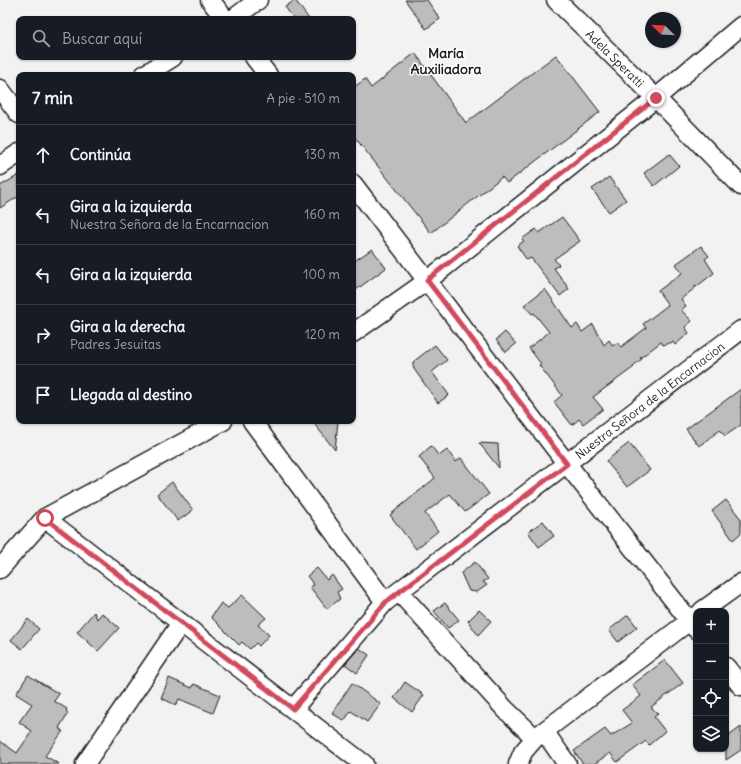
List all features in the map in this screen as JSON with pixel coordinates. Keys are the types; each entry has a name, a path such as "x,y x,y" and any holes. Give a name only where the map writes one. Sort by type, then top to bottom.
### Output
{"street":[{"path":"210,0 223,16"},
{"path":"237,16 258,0"},
{"name":"Adela Speratti","path":"556,0 656,98 741,186"},
{"path":"356,331 427,280 656,98 741,26"},
{"path":"149,72 168,60"},
{"path":"256,60 266,72"},
{"path":"0,89 16,110"},
{"path":"0,166 16,155"},
{"path":"356,188 567,464 693,615"},
{"name":"Nuestra Señora de la Encarnacion","path":"293,709 392,597 741,330"},
{"path":"0,569 45,518 217,424"},
{"path":"254,424 392,597 505,709 540,734 567,764"},
{"path":"45,518 364,764"},
{"path":"710,608 741,583"},
{"path":"518,764 523,752 540,734 693,621"},
{"path":"85,764 181,623"},
{"path":"729,671 741,686"}],"building":[{"path":"295,0 307,16 292,16 285,7"},
{"path":"405,0 427,0 440,19 426,29"},
{"path":"415,53 466,123 556,55 600,112 507,183 502,177 431,233 356,139 356,86 365,79 371,88"},
{"path":"669,154 679,166 654,186 644,173"},
{"path":"16,177 16,198 0,208 0,186"},
{"path":"609,177 626,200 609,212 592,189"},
{"path":"562,217 580,241 554,259 559,265 554,268 569,289 560,296 531,258 527,260 517,246 524,241 522,239 536,229 539,233"},
{"path":"701,246 709,256 705,259 714,273 696,287 695,286 695,288 681,299 686,306 681,310 692,321 685,327 689,333 675,345 673,342 663,345 661,342 640,358 642,359 633,366 634,367 593,397 603,409 583,424 579,419 572,425 554,402 562,395 539,365 541,364 529,348 549,332 534,313 532,314 524,305 545,289 572,328 577,324 582,332 593,324 604,345 609,340 613,346 617,342 621,347 646,328 643,324 668,305 658,291 682,273 676,264"},
{"path":"372,249 386,268 356,290 356,260"},
{"path":"505,332 516,344 506,352 496,340"},
{"path":"435,345 447,360 432,372 449,395 438,403 414,369 413,365 413,362"},
{"path":"741,389 741,425 725,436 720,430 699,446 686,429"},
{"path":"314,424 338,424 335,450"},
{"path":"479,443 498,444 499,468"},
{"path":"629,443 650,470 627,487 606,461"},
{"path":"431,446 439,456 447,450 456,462 461,458 489,494 465,512 450,494 425,513 438,531 416,549 390,515 435,478 419,457"},
{"path":"172,482 193,510 178,521 157,494"},
{"path":"726,500 741,519 741,533 733,540 712,511"},
{"path":"543,521 554,536 539,547 528,532"},
{"path":"475,562 488,579 483,582 487,585 477,592 469,591 461,573"},
{"path":"317,568 327,580 332,575 342,589 337,592 340,599 327,609 310,587 314,585 307,576"},
{"path":"242,595 266,618 258,625 269,635 259,646 256,643 250,649 242,642 239,645 211,617 221,603 228,608"},
{"path":"445,603 459,620 448,628 434,611"},
{"path":"479,610 491,621 478,635 468,621"},
{"path":"94,612 97,619 102,613 119,628 98,651 77,632"},
{"path":"628,615 637,627 618,642 609,630"},
{"path":"28,619 39,629 22,649 11,640"},
{"path":"359,648 369,655 357,673 345,664"},
{"path":"665,660 683,683 651,707 658,714 654,717 665,731 649,745 646,741 617,762 610,753 594,764 583,764 574,751 605,729 611,736 632,723 622,710 641,696 632,685"},
{"path":"28,675 59,694 54,701 67,709 66,711 68,713 59,728 63,731 45,756 59,764 0,764 0,741 17,753 32,731 19,722 32,704 16,694"},
{"path":"169,678 192,688 194,684 220,695 213,713 179,699 176,705 161,698"},
{"path":"405,682 424,695 412,712 394,698"},
{"path":"352,683 381,704 367,722 351,711 344,721 332,713"},
{"path":"741,727 741,750 726,760 726,752 729,752 729,736"}],"district":[{"name":"María Auxiliadora","path":"446,62"}],"route":[{"path":"45,518 293,709 386,602 567,464 427,280 656,98"}]}
